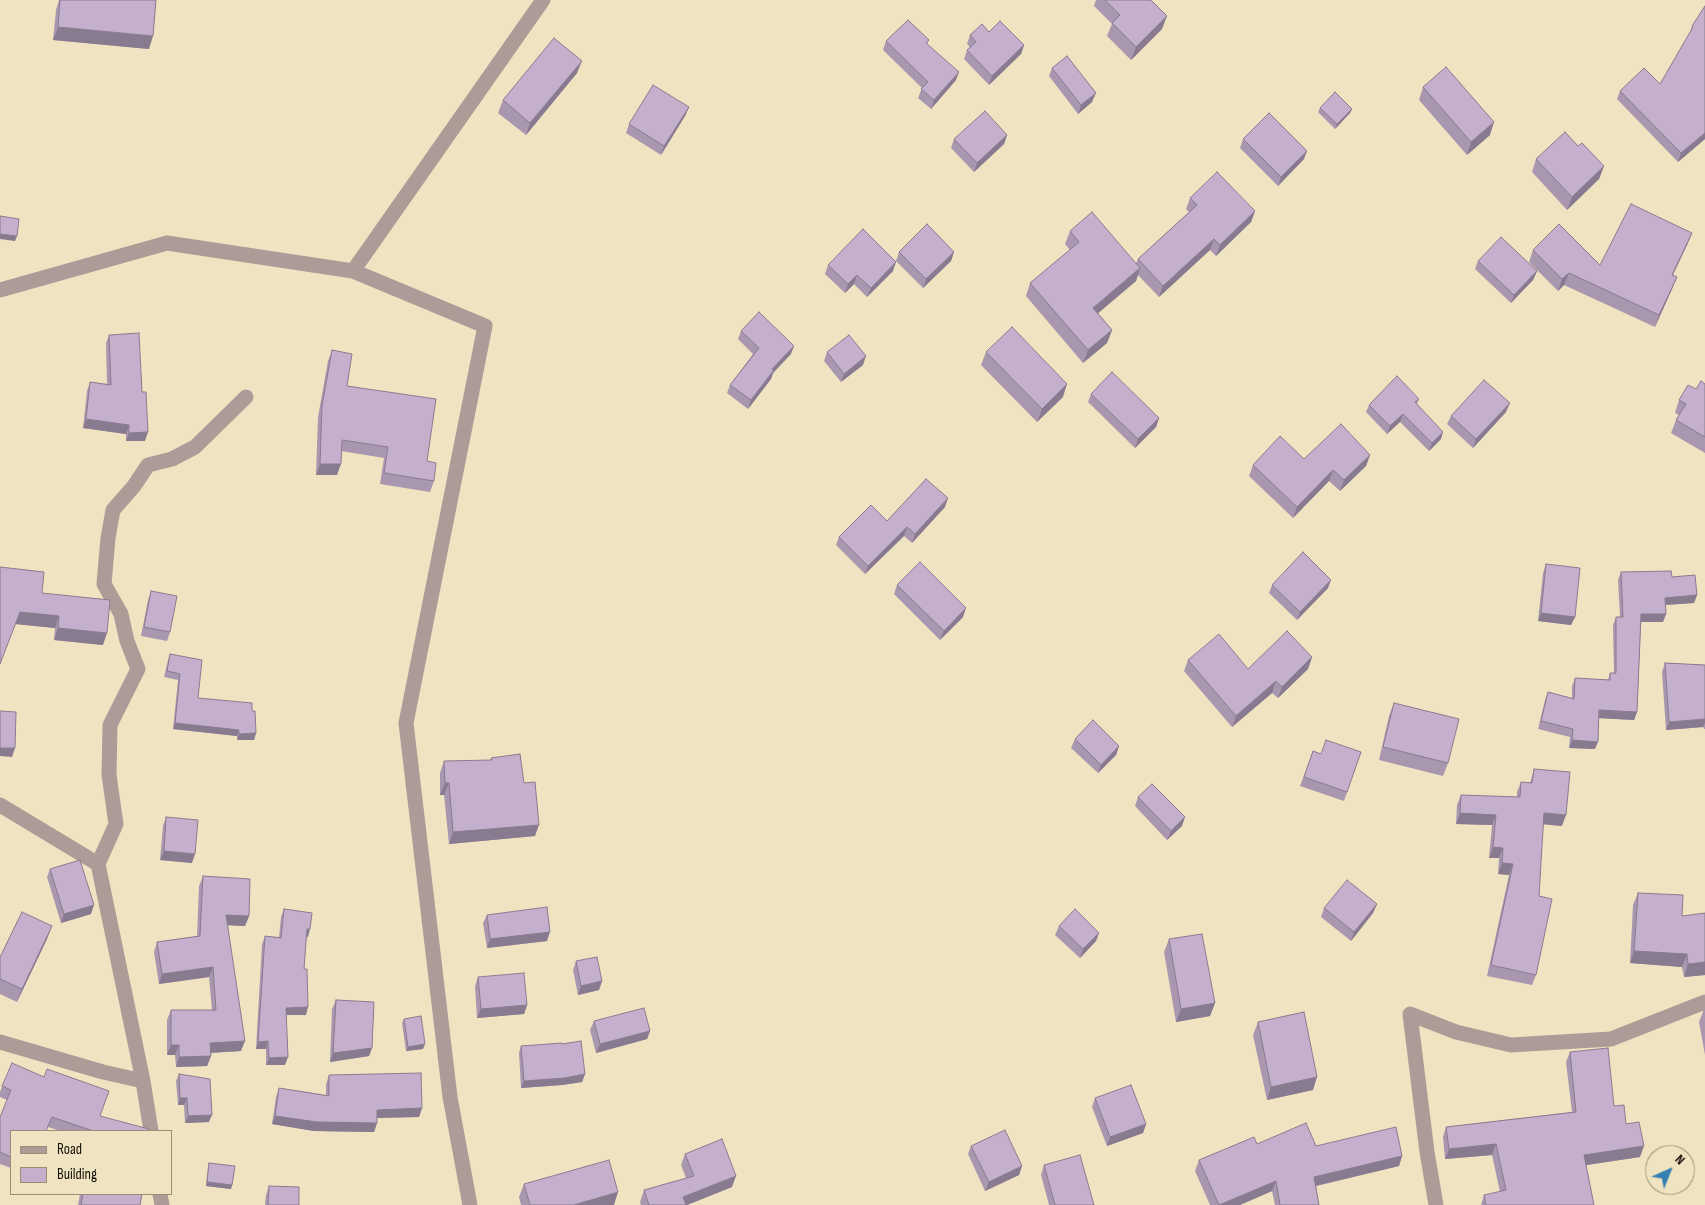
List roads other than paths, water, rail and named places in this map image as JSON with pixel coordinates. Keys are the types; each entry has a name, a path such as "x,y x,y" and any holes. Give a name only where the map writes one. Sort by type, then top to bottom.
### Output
{"street":[{"path":"353,271 543,0"},
{"path":"0,290 167,243 353,271 485,326 406,723 450,1098 470,1205"},
{"path":"151,1130 143,1081 98,864 116,824 110,775 110,725 138,669 127,641 120,614 104,584 108,538 113,510 134,486 148,464 172,459 195,447 246,397"},
{"path":"0,806 98,864"},
{"path":"1436,1205 1427,1152 1410,1014 1456,1032 1510,1045 1611,1039 1705,1002"},
{"path":"1,1046 143,1081"}]}
